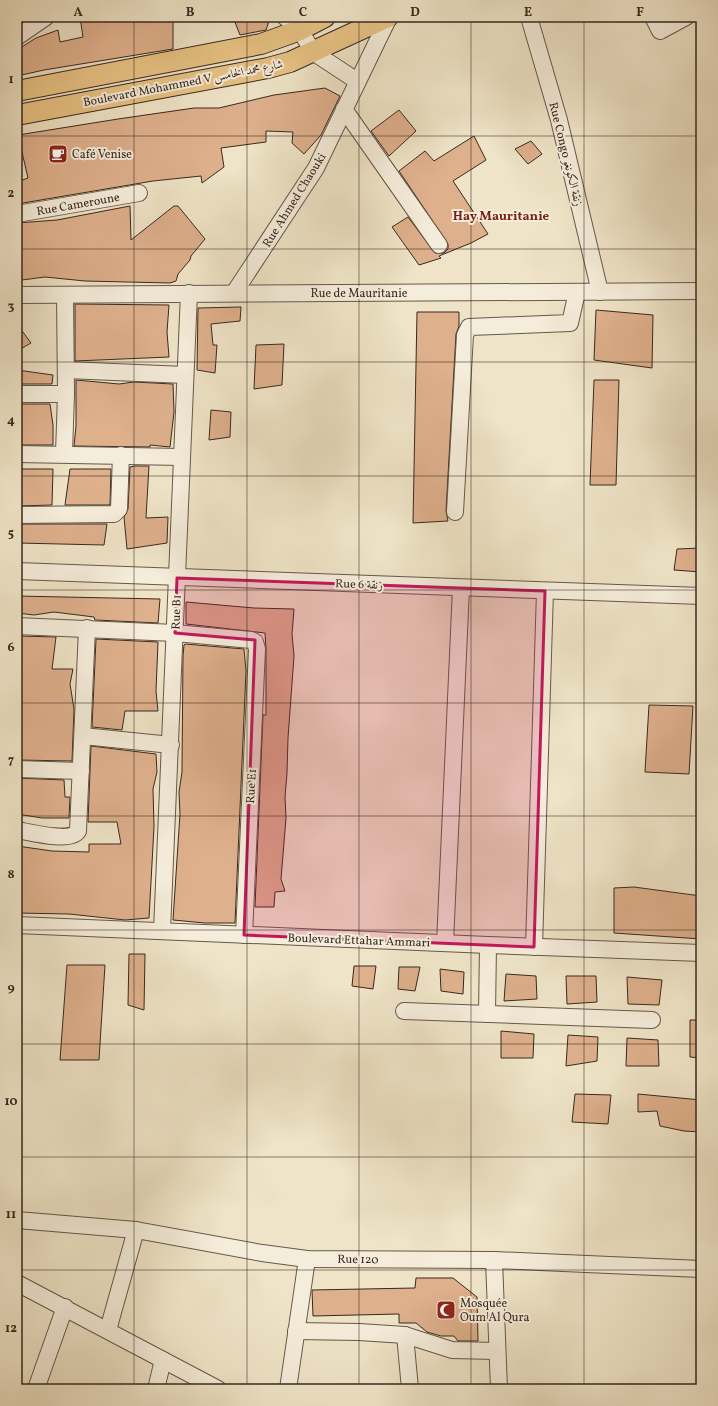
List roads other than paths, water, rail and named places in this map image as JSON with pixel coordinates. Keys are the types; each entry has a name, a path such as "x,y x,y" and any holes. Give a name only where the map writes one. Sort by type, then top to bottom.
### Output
{"main road":[{"name":"Boulevard Mohammed V شارع محمد الخامس","path":"17,91 261,44 300,30 325,17"},
{"name":"Boulevard Mohammed V شارع محمد الخامس","path":"17,115 243,74 290,62 389,17"}],"street":[{"path":"285,17 300,30 313,52 357,81"},
{"name":"Rue Ahmed Chaouki","path":"234,293 316,168 389,17"},
{"name":"Rue Congo زنقة الكونغو","path":"528,17 559,120 600,292"},
{"path":"657,24 686,17"},
{"path":"17,37 39,19"},
{"path":"344,109 439,245"},
{"name":"Rue Cameroune","path":"17,214 139,193"},
{"name":"Rue de Mauritanie","path":"17,294 65,295 189,293 701,291"},
{"path":"455,512 465,335 469,327 570,323 577,292"},
{"name":"Rue B1","path":"162,931 189,293"},
{"path":"64,453 66,394 65,295"},
{"path":"66,370 185,375"},
{"path":"17,394 66,394"},
{"path":"17,454 64,453 182,457"},
{"path":"17,515 114,514 118,512 120,508 121,455"},
{"name":"Rue 6 زنقة","path":"17,571 701,596"},
{"path":"444,943 461,588"},
{"path":"534,947 545,591"},
{"path":"17,626 175,633"},
{"path":"17,830 46,835 63,836 77,834 79,830 87,628"},
{"name":"Rue E1","path":"175,633 251,640 255,642 257,649 244,935"},
{"path":"83,736 171,745"},
{"path":"17,769 81,771"},
{"name":"Boulevard Ettahar Ammari","path":"17,925 534,947 701,952"},
{"path":"486,1014 488,945"},
{"path":"404,1011 652,1020"},
{"name":"Rue 120","path":"17,1220 136,1230 262,1253 306,1259 494,1260 701,1269"},
{"path":"108,1330 136,1230"},
{"path":"288,1389 306,1259"},
{"path":"494,1260 499,1389"},
{"path":"17,1283 218,1389"},
{"path":"36,1389 64,1307"},
{"path":"296,1331 360,1332 405,1335 452,1350 497,1351"},
{"path":"405,1335 410,1389"},
{"path":"156,1389 163,1360"}],"place":[{"name":"Café Venise","path":"58,154"},
{"name":"Mosquée Oum Al Qura","path":"446,1310"}],"district":[{"name":"Hay Mauritanie","path":"501,215"}]}
